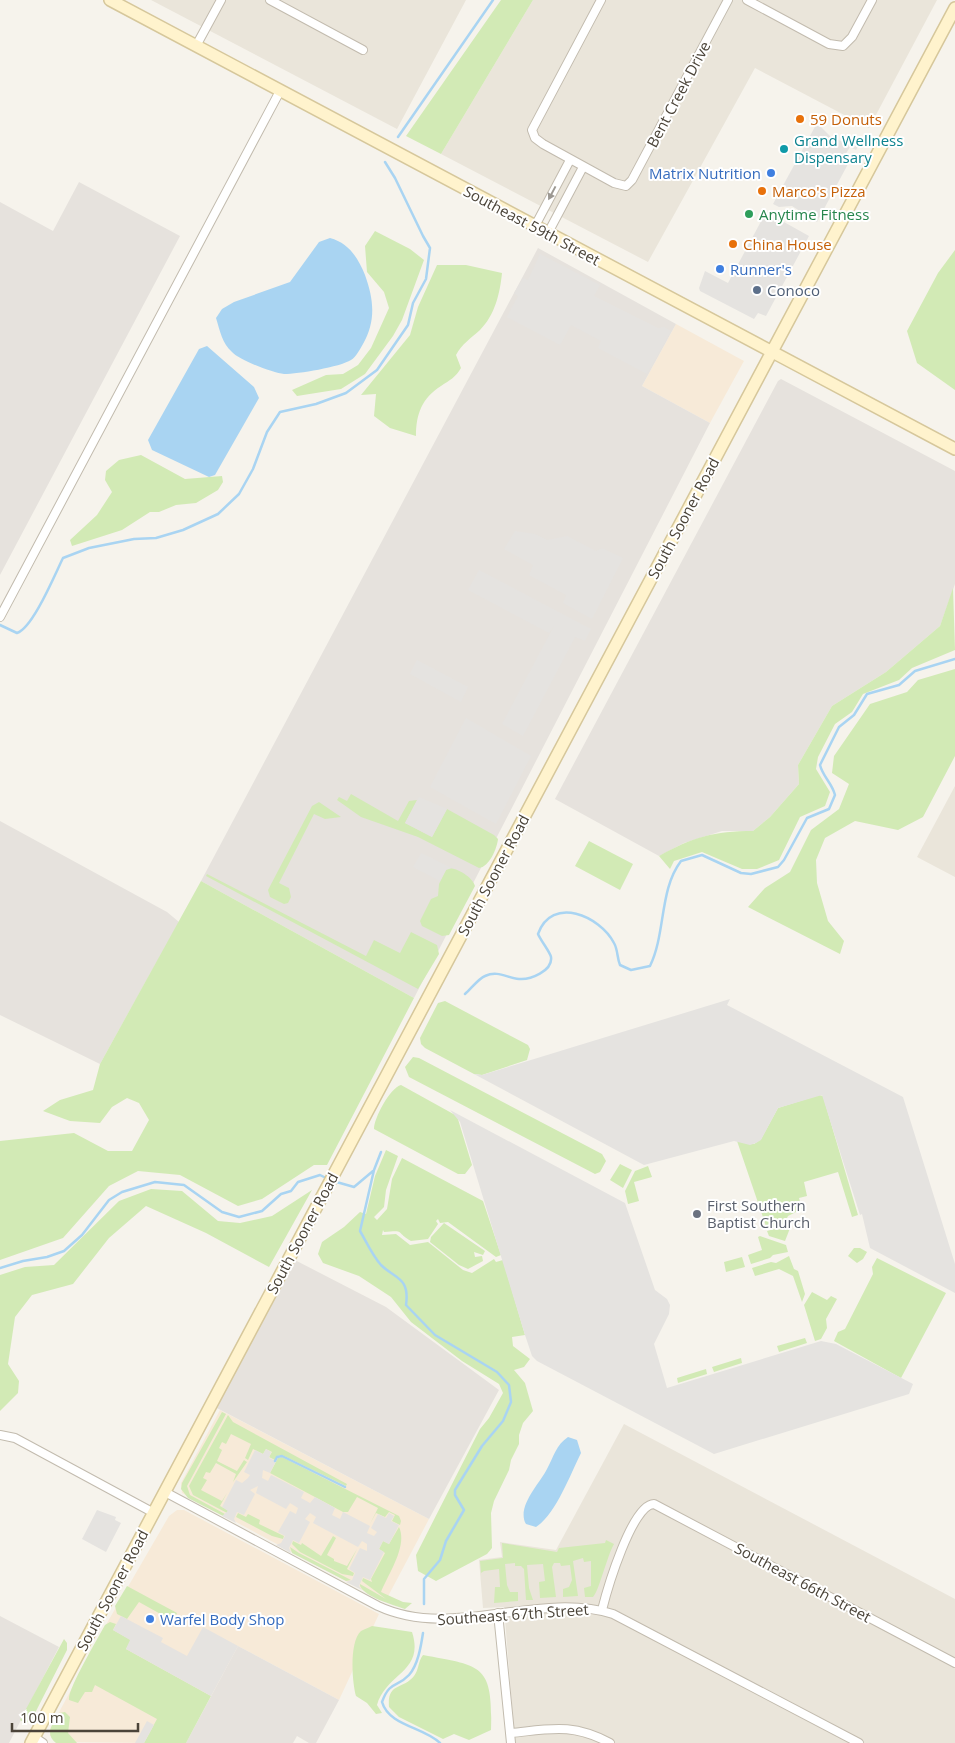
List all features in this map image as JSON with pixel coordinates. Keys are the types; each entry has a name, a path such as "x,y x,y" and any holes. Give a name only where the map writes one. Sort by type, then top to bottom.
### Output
{"main road":[{"name":"Southeast 59th Street","path":"110,0 771,353 955,449"},
{"name":"South Sooner Road","path":"36,1741 165,1492 955,8"}],"street":[{"path":"196,46 221,0"},
{"path":"270,0 363,50"},
{"path":"548,233 584,167 539,142 533,134 534,125 601,0"},
{"name":"Bent Creek Drive","path":"584,167 619,185 626,186 632,180 728,0"},
{"path":"748,0 829,44 843,46 852,37 872,0"},
{"path":"0,618 280,91"},
{"path":"535,226 570,160"},
{"path":"0,1435 15,1438 154,1513"},
{"name":"Southeast 67th Street","path":"165,1492 390,1611 431,1620 568,1608 602,1610 629,1621 859,1743"},
{"name":"Southeast 66th Street","path":"602,1610 616,1560 641,1512 650,1504 660,1506 955,1662"},
{"path":"498,1613 511,1743"},
{"path":"510,1733 572,1729 589,1732 610,1743"}],"shaded area":[{"path":"151,0 466,0 397,129"},
{"path":"533,0 937,0 869,128 755,68 648,262 441,154"},
{"path":"817,123 830,136 841,141 856,136 862,139 856,150 850,147 842,160 848,164 817,222 792,206 779,207 773,204"},
{"path":"79,182 180,236 0,575 0,202 53,231"},
{"path":"766,212 809,236 766,316 758,313 754,319 700,291 699,288 705,271 728,283"},
{"path":"538,248 676,324 642,386 710,423 414,998 201,881"},
{"path":"540,254 600,285 594,296 658,328 664,327 671,331 647,374 598,348 601,341 571,325 560,345 507,317 518,296 514,293 523,278 528,280"},
{"path":"676,324 744,361 710,423 642,386"},
{"path":"781,379 955,471 955,584 940,626 886,672 832,706 798,765 799,784 770,817 753,831 722,831 684,843 659,856 555,799 778,381"},
{"path":"515,531 535,534 547,540 567,536 596,551 602,548 623,558 592,619 563,603 566,595 529,575 533,565 504,549"},
{"path":"479,570 591,629 585,641 575,637 523,736 502,724 554,626 549,633 468,590"},
{"path":"417,660 468,687 461,702 410,674"},
{"path":"466,718 531,756 496,824 430,787"},
{"path":"955,786 955,877 917,857"},
{"path":"419,797 447,809 432,837 405,823"},
{"path":"0,821 167,912 179,922 100,1064 0,1015"},
{"path":"421,853 452,868 446,870 440,881 413,867"},
{"path":"730,999 727,1005 903,1097 955,1264 955,1293 870,1248 862,1214 860,1215 822,1095 778,1108 761,1140 756,1143 750,1145 734,1141 644,1165 474,1074 482,1075"},
{"path":"450,1110 625,1203 655,1290 667,1299 670,1305 669,1314 654,1344 667,1388 821,1341 836,1344 913,1384 909,1394 714,1454 537,1361 532,1356 525,1335 460,1122"},
{"path":"289,1257 386,1307 499,1390 429,1519 211,1405"},
{"path":"220,1410 429,1519 385,1602 182,1493 181,1483"},
{"path":"624,1424 955,1599 955,1743 515,1743 504,1607 483,1608 479,1560 502,1557 500,1542 556,1550"},
{"path":"266,1449 271,1452 269,1458 276,1461 270,1473 263,1470 262,1478 268,1481 271,1475 304,1492 301,1498 310,1503 315,1497 335,1508 332,1515 340,1519 343,1512 370,1526 367,1533 374,1536 377,1532 371,1528 378,1514 386,1518 389,1513 394,1516 391,1521 399,1525 389,1544 383,1541 379,1549 384,1552 370,1580 363,1577 359,1586 362,1590 346,1582 352,1580 355,1573 349,1569 360,1548 367,1551 367,1544 362,1541 358,1547 313,1523 316,1517 310,1513 305,1519 310,1522 299,1543 293,1540 289,1548 291,1553 276,1545 281,1543 285,1536 278,1532 290,1511 296,1514 298,1508 290,1503 286,1509 256,1493 258,1486 250,1490 255,1494 244,1515 237,1512 234,1519 236,1523 222,1516 228,1511 222,1507 236,1480 242,1483 250,1475 244,1472 255,1450 263,1454"},
{"path":"97,1510 116,1517 115,1520 121,1523 106,1552 82,1539"},
{"path":"177,1510 184,1510 379,1614 339,1700 238,1646 211,1696 100,1635 169,1516"},
{"path":"0,1616 59,1647 9,1743 0,1743"},
{"path":"121,1616 163,1638 161,1642 187,1656 203,1627 238,1646 211,1696 126,1649 130,1640 113,1630"},
{"path":"238,1646 339,1700 316,1743 309,1743 297,1736 293,1743 186,1743"},
{"path":"79,1675 162,1718 149,1743 55,1742 50,1735 50,1729"},
{"path":"147,1721 154,1725 144,1743 135,1743"}],"green space":[{"path":"501,0 533,0 441,154 406,136"},
{"path":"375,231 410,249 424,260 402,320 393,336 365,374 341,389 297,396 292,390 326,375 343,374 358,365 371,348 389,308 384,292 367,272 365,246"},
{"path":"955,250 955,390 917,363 907,331 938,273"},
{"path":"437,265 466,265 502,273 493,311 480,330 458,351 456,355 461,368 459,371 434,391 421,407 417,421 416,436 390,428 374,416 376,394 361,395 410,335 418,307"},
{"path":"141,455 185,479 222,476 223,482 218,490 196,503 176,505 159,512 150,512 122,530 72,546 70,540 97,515 112,492 105,480 106,471 119,460"},
{"path":"953,588 955,650 912,668 899,680 863,694 852,712 835,724 818,757 816,769 830,792 825,806 800,817 779,860 757,869 742,869 702,852 674,861 670,869 659,856 704,836 727,832 753,831 770,817 799,784 798,765 832,706 886,672 940,626"},
{"path":"955,669 955,756 923,817 898,830 855,821 825,838 816,860 817,883 828,921 844,941 840,954 748,907 765,888 790,872 811,830 839,809 849,784 832,773 834,756 870,704 907,692 918,680"},
{"path":"351,794 398,821 409,801 417,800 405,823 432,837 447,809 494,835 498,839 496,848 489,861 479,868 418,837 361,817 337,800 339,797 347,801"},
{"path":"319,802 341,817 325,819 314,814 279,883 289,888 291,897 288,903 284,904 270,897 268,890 312,806"},
{"path":"589,841 633,864 620,890 575,866"},
{"path":"447,868 464,873 475,886 449,935 442,936 422,926 420,921 431,899 438,896 439,884"},
{"path":"207,874 366,956 374,940 400,953 411,932 437,945 439,954 418,989 206,876"},
{"path":"201,881 414,998 327,1165 314,1165 262,1199 238,1206 180,1175 138,1171 109,1186 63,1238 0,1260 0,1141 74,1133 108,1151 132,1151 149,1120 139,1103 127,1098 112,1107 100,1123 70,1121 43,1111 60,1100 93,1090 100,1064"},
{"path":"445,1001 528,1045 530,1049 527,1060 482,1075 474,1074 425,1048 421,1044 420,1038 438,1003"},
{"path":"413,1057 419,1058 602,1154 606,1161 600,1172 595,1174 409,1077 405,1067"},
{"path":"401,1085 457,1116 472,1165 465,1174 458,1174 374,1129 383,1104 392,1092"},
{"path":"819,1095 823,1096 858,1215 852,1217 838,1172 804,1182 807,1196 799,1198 802,1209 788,1216 784,1224 767,1229 737,1141 754,1144 761,1139 778,1108"},
{"path":"386,1150 398,1156 386,1190 384,1207 374,1217 377,1220 387,1209 392,1179 402,1158 483,1201 501,1255 496,1257 448,1222 440,1223 438,1219 436,1221 438,1224 428,1239 411,1241 400,1232 395,1231 384,1232 383,1230 382,1235 396,1234 410,1245 428,1242 463,1270 472,1273 494,1259 496,1262 503,1260 525,1335 512,1337 513,1346 530,1359 524,1367 514,1370 525,1383 533,1411 523,1423 519,1435 519,1444 494,1501 491,1513 492,1548 487,1554 436,1581 418,1571 416,1555 480,1429 489,1418 503,1393 499,1384 462,1361 411,1322 391,1297 359,1276 323,1263 318,1254 322,1242 344,1227 360,1212 366,1214 375,1176"},
{"path":"620,1164 632,1170 623,1188 610,1180"},
{"path":"648,1166 652,1177 634,1182 639,1201 628,1204 625,1191 635,1171"},
{"path":"151,1189 182,1191 218,1221 240,1223 272,1216 312,1190 269,1267 206,1233 146,1206 109,1238 73,1284 32,1295 15,1317 8,1364 19,1381 18,1393 0,1411 0,1275 25,1267 54,1265 119,1201"},
{"path":"794,1218 785,1241 769,1236 767,1231 785,1226 789,1219"},
{"path":"444,1223 485,1251 483,1255 474,1252 475,1257 482,1256 483,1261 468,1269 459,1265 430,1242 431,1237"},
{"path":"760,1236 786,1245 788,1252 773,1255 770,1258 751,1264 748,1255 762,1250 758,1237"},
{"path":"854,1248 860,1248 867,1252 863,1259 857,1263 848,1256"},
{"path":"789,1256 794,1269 798,1271 805,1294 802,1302 793,1276 779,1269 755,1276 752,1268 771,1262 776,1263"},
{"path":"742,1257 745,1267 726,1272 724,1262"},
{"path":"877,1258 946,1293 901,1378 834,1341 838,1332 845,1329 873,1274 872,1267"},
{"path":"812,1292 827,1300 831,1296 837,1299 826,1319 827,1328 821,1339 815,1341 804,1305"},
{"path":"805,1338 807,1343 779,1352 777,1346"},
{"path":"741,1358 742,1363 714,1372 712,1367"},
{"path":"706,1369 707,1374 678,1383 677,1378"},
{"path":"222,1412 226,1414 187,1486 190,1495 225,1514 223,1516 188,1498 181,1489 182,1483"},
{"path":"228,1415 233,1422 347,1484 346,1486 282,1455 277,1456 275,1460 269,1457 272,1452 266,1449 263,1454 253,1449 248,1460 245,1458 251,1444 231,1434 226,1444 222,1442 219,1448 222,1450 217,1461 237,1471 244,1460 247,1462 233,1482 236,1474 216,1463 210,1473 206,1472 203,1478 207,1480 201,1490 222,1501 227,1493 220,1506 228,1510 227,1513 193,1495 189,1486"},
{"path":"282,1457 399,1516 400,1525 392,1521 395,1515 389,1512 385,1517 376,1513 370,1524 378,1508 357,1497 348,1512 343,1512 270,1473 278,1458"},
{"path":"238,1513 246,1517 248,1514 260,1520 259,1524 284,1536 283,1539 272,1536 236,1517"},
{"path":"399,1527 401,1543 399,1551 381,1592 403,1602 412,1603 405,1609 367,1594 360,1586 360,1584 386,1599 362,1581 363,1578 372,1582 371,1579 385,1553 379,1549 383,1541 389,1544"},
{"path":"333,1536 336,1538 327,1555 334,1559 334,1561 347,1566 357,1549 347,1569 354,1573 353,1576 342,1574 300,1552 292,1544 293,1541 301,1545 302,1543 321,1556"},
{"path":"606,1540 614,1544 593,1597 585,1597 584,1588 591,1586 591,1561 584,1562 583,1558 573,1561 578,1596 563,1597 563,1589 569,1587 572,1580 570,1565 561,1566 560,1563 554,1563 552,1567 556,1597 540,1598 539,1582 545,1581 543,1564 527,1565 529,1588 533,1600 526,1600 524,1569 521,1566 515,1566 515,1563 505,1564 507,1585 510,1592 518,1592 518,1601 494,1603 495,1587 500,1587 499,1569 481,1573 480,1561 503,1558 502,1543 557,1552 559,1548 605,1543"},
{"path":"290,1547 351,1580 346,1581 292,1553"},
{"path":"127,1586 177,1613 173,1621 139,1602 127,1619 117,1614 115,1606"},
{"path":"110,1622 116,1624 113,1630 131,1640 126,1649 211,1696 186,1743 144,1743 157,1719 95,1685 92,1692 85,1692 78,1703 69,1700 73,1686 84,1664 105,1625"},
{"path":"372,1626 412,1632 415,1645 409,1664 382,1694 377,1705 382,1713 376,1714 367,1703 356,1696 352,1662 357,1636 361,1631"},
{"path":"64,1639 67,1643 67,1650 31,1721 25,1723 20,1720"},
{"path":"423,1655 459,1662 471,1666 480,1672 486,1680 490,1692 491,1730 469,1740 454,1734 443,1739 399,1717 389,1707 389,1699 393,1690 414,1676"},
{"path":"65,1712 70,1717 68,1733 77,1743 56,1743 52,1740 50,1732 54,1721 59,1713"}],"water":[{"path":"330,238 348,247 356,257 365,275 372,302 370,327 356,355 346,363 329,368 284,374 256,366 236,355 226,345 219,328 216,318 222,309 234,302 290,282 319,242"},
{"path":"207,346 254,387 259,398 215,475 209,477 152,450 148,440 199,349"},
{"path":"568,1437 577,1440 581,1453 567,1483 556,1504 543,1521 536,1527 526,1524 524,1510 526,1503 558,1447"}],"waterway":[{"path":"398,137 493,0"},
{"path":"0,625 17,633 23,629 36,611 63,558 89,548 134,539 156,538 183,530 218,514 239,494 253,469 267,432 280,412 316,404 346,393 377,370 408,325 413,303 426,279 430,248 385,162"},
{"path":"465,994 480,979 490,974 524,979 540,974 545,970 551,962 551,957 538,934 545,922 554,915 565,913 587,918 607,933 615,946 620,965 631,970 650,966 659,940 669,885 681,861 702,855 741,873 751,874 778,867 784,860 807,818 829,809 835,795 820,765 839,727 854,715 867,694 899,685 915,671 955,659"},
{"path":"381,1152 374,1170 360,1231 381,1265 404,1284 407,1296 406,1305 435,1335 497,1372 509,1385 511,1402 503,1421 482,1446 455,1490 455,1495 464,1510 446,1541 440,1560 424,1579 424,1604"},
{"path":"333,1181 354,1187 373,1171"},
{"path":"0,1268 64,1251 82,1235 109,1200 122,1192 155,1182 184,1185 222,1212 239,1217 262,1211 281,1194 291,1191 298,1182 320,1175 328,1179"},
{"path":"275,1461 277,1457 282,1456 345,1487"},
{"path":"423,1633 415,1666 405,1679 388,1690 382,1702 386,1710 399,1721 425,1733 440,1743"}],"place":[{"name":"59 Donuts","path":"800,119"},
{"name":"Grand Wellness Dispensary","path":"784,149"},
{"name":"Matrix Nutrition","path":"771,173"},
{"name":"Marco's Pizza","path":"762,191"},
{"name":"Anytime Fitness","path":"749,214"},
{"name":"China House","path":"733,244"},
{"name":"Runner's","path":"720,269"},
{"name":"Conoco","path":"757,290"},
{"name":"First Southern Baptist Church","path":"697,1214"},
{"name":"Warfel Body Shop","path":"150,1619"}]}
